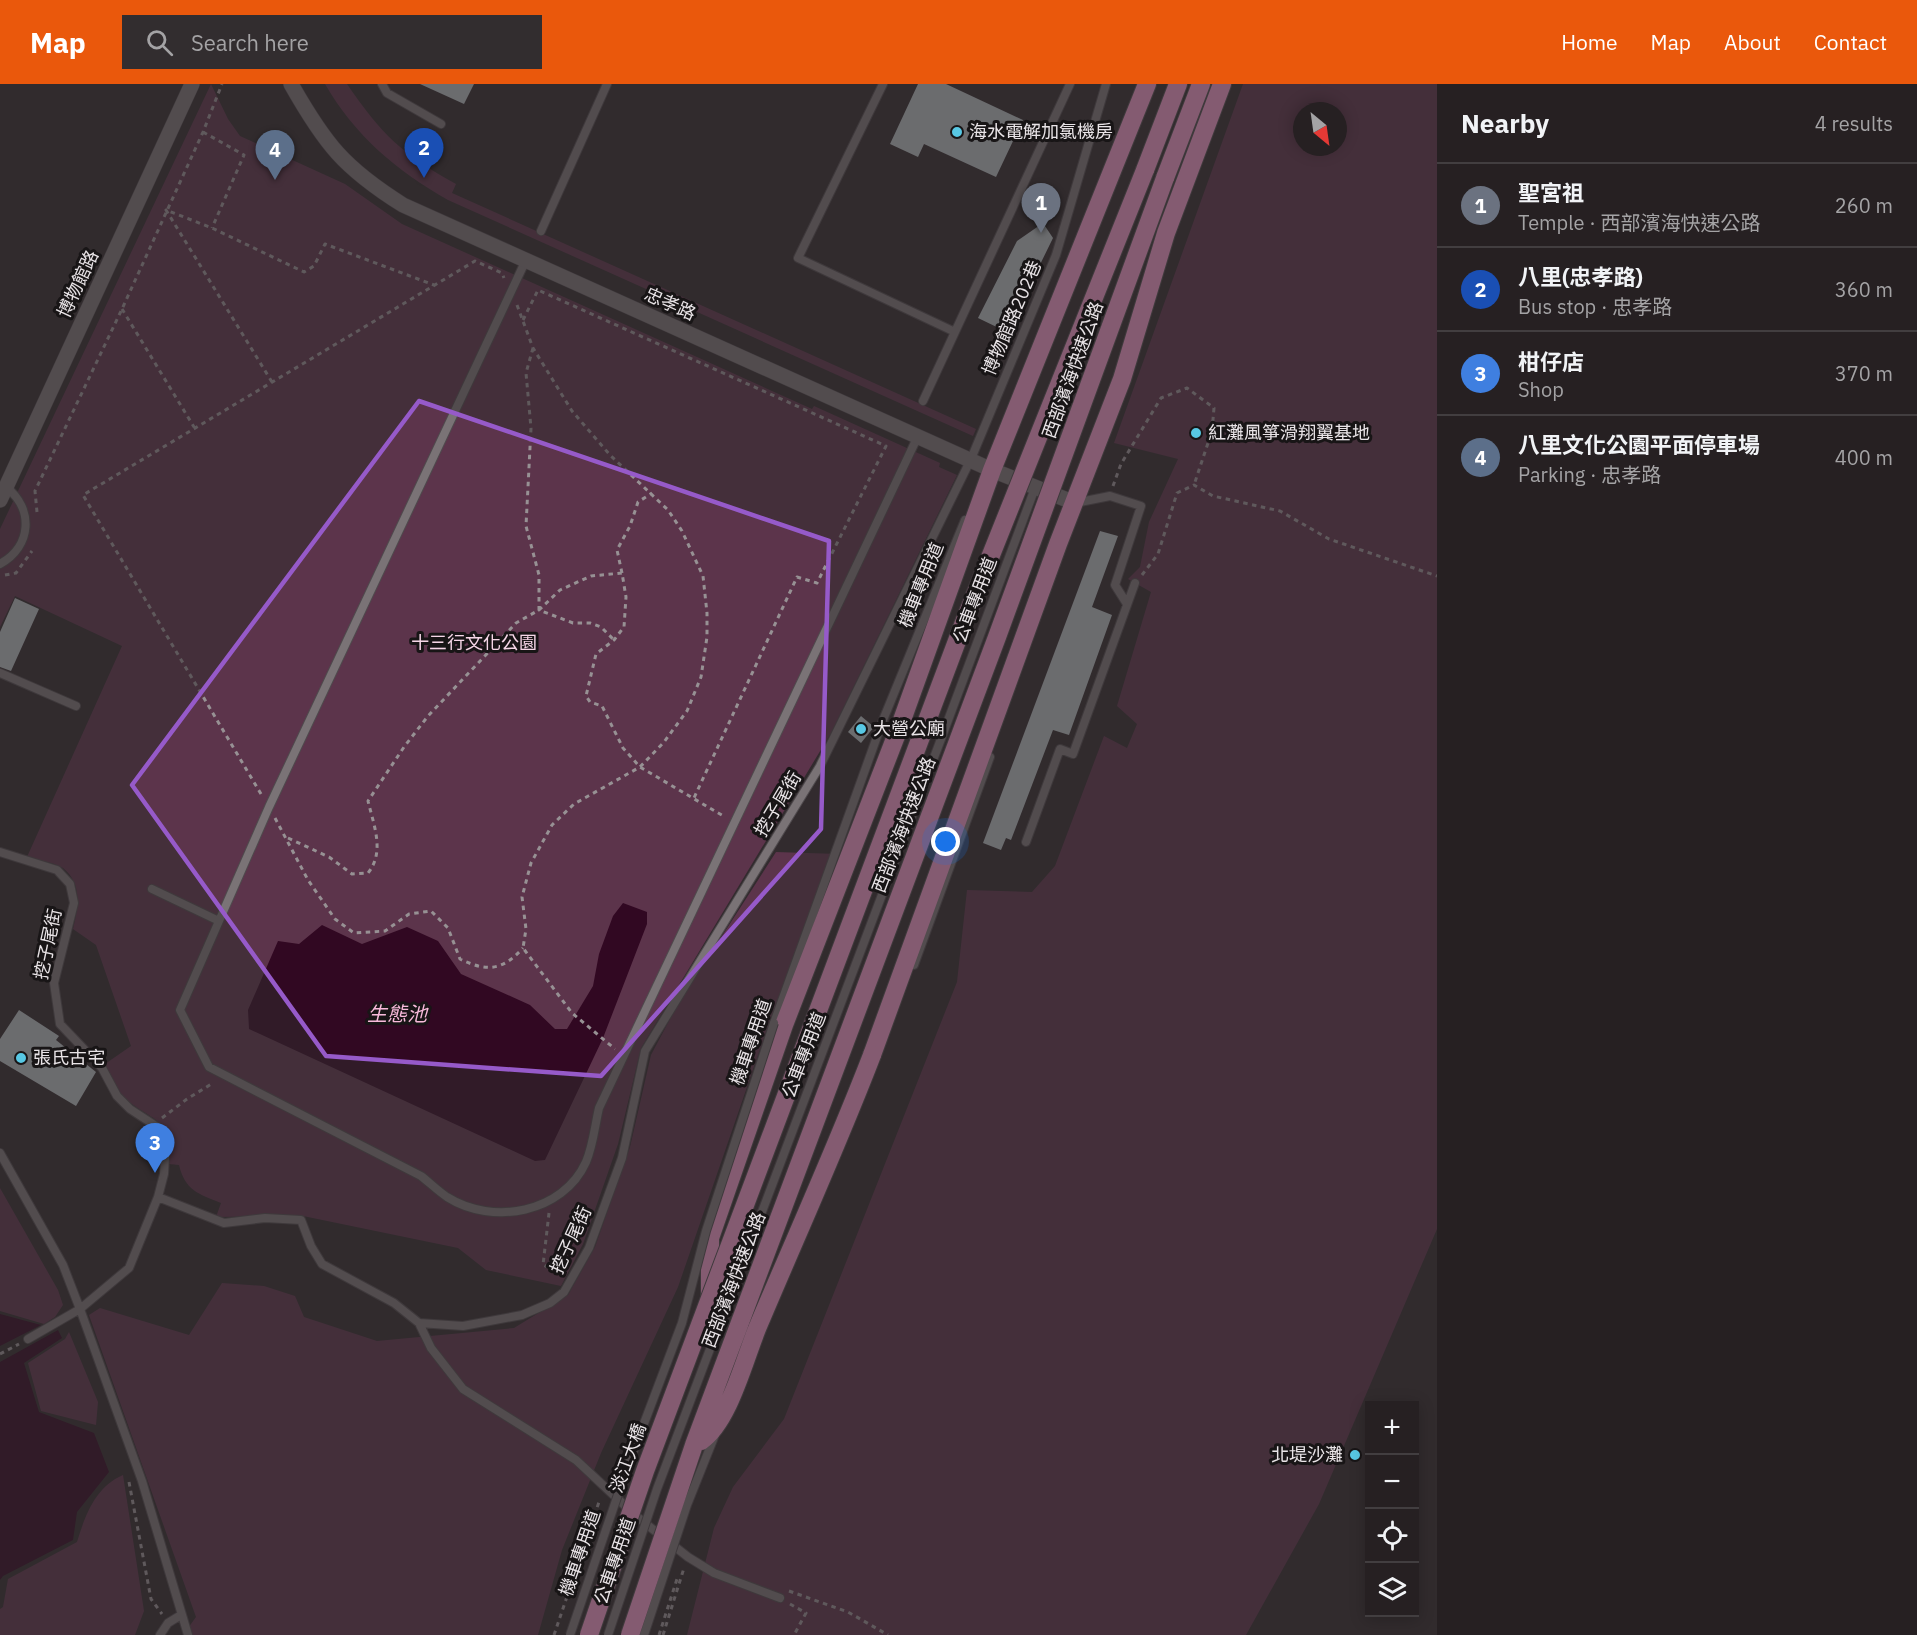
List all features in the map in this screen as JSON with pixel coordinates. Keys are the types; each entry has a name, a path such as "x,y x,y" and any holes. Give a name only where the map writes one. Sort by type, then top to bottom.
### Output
{"highway":[{"path":"710,1298 710,1238 892,721 1147,84"},
{"name":"西部濱海快速公路","path":"710,1298 963,625 1178,84"},
{"name":"西部濱海快速公路","path":"694,1445 998,637 1201,84"},
{"path":"630,1635 694,1445 705,1438 725,1411 749,1347 839,1139 987,752 1058,544 1076,503 1122,378 1166,233 1222,84"},
{"name":"淡江大橋","path":"590,1635 645,1470 710,1298"}],"street":[{"name":"博物館路","path":"3,494 192,84"},
{"name":"忠孝路","path":"291,84 326,141 365,181 403,205 525,262 992,470 1076,503"}],"lane":[{"path":"382,84 387,93 441,124"},
{"path":"541,231 607,84"},
{"path":"883,84 798,258 955,332"},
{"path":"923,401 1070,84"},
{"name":"博物館路202巷","path":"971,459 1056,255 1106,84"},
{"path":"525,262 269,807 180,1011 209,1067 421,1176 448,1198 484,1210 518,1212 551,1202 570,1187 586,1161 600,1108 918,436"},
{"name":"挖子尾街","path":"419,1323 463,1326 522,1315 550,1303 564,1292 574,1278 593,1239 622,1158 645,1051 820,766 971,459"},
{"name":"公車專用道","path":"608,1635 657,1489 1035,488"},
{"path":"0,564 14,556 25,538 25,516 19,498 3,494"},
{"path":"1076,503 1110,496 1141,506 1115,585 1127,604"},
{"path":"1026,842 1060,749 1073,753 1135,584"},
{"path":"0,673 76,706"},
{"name":"機車專用道","path":"570,1635 610,1516 682,1323 706,1231 733,1146 892,721"},
{"path":"645,1635 687,1505 751,1347 878,1062 987,752"},
{"name":"挖子尾街","path":"0,852 57,870 70,884 74,903 54,983 60,1024 102,1068 117,1096 130,1109 160,1130"},
{"path":"152,889 219,921"},
{"path":"28,1339 80,1309 129,1268 158,1197 164,1174 166,1140 160,1130"},
{"path":"0,1154 63,1265 142,1481 188,1635"},
{"path":"158,1197 224,1223 265,1218 301,1220 311,1246 322,1264 394,1303 419,1323 431,1348 463,1389 576,1460 636,1516 688,1557 714,1573 780,1598"},
{"path":"160,1635 168,1623 181,1615"}],"path":[{"path":"38,519 35,491 122,309 203,132 222,84"},
{"path":"203,132 244,155 212,228"},
{"path":"166,210 212,228 304,272 314,266 325,244 435,285"},
{"path":"166,210 272,382"},
{"path":"475,261 502,273 512,292 533,348 573,411 610,455 668,510 682,531 703,576 707,637 701,677 687,711 664,742 640,767 574,804 552,825 531,863 522,897 526,929 523,948 512,960 496,967 479,968 459,959 447,928 431,911 409,914 385,931 354,933 335,919 308,880 269,807 83,495 272,382 475,261"},
{"path":"523,320 538,290 886,446 817,583 797,576 693,800"},
{"path":"122,309 194,427"},
{"path":"533,348 526,373 531,428 526,526 539,575 539,610"},
{"path":"1110,496 1121,464 1161,398 1187,388 1214,408 1212,431 1194,485 1177,493 1158,554 1135,584"},
{"path":"1194,485 1213,496 1280,512 1329,539 1437,576"},
{"path":"652,493 638,502 630,526 617,550 626,597 624,627 614,640 596,654 586,696 590,702 602,706 623,748 640,767 693,800 735,822"},
{"path":"0,576 16,573 30,557 32,548"},
{"path":"286,837 329,857 352,874 368,873 376,862 378,848 368,801 428,716 516,623 539,610 560,590 591,576 622,573"},
{"path":"539,610 573,623 590,623 601,627 614,640"},
{"path":"523,948 572,1013 608,1043"},
{"path":"160,1130 162,1118 170,1111 226,1077"},
{"path":"551,1202 543,1265 574,1278"},
{"path":"0,1354 28,1339"},
{"path":"128,1480 151,1599 168,1623"},
{"path":"554,1635 604,1486"},
{"path":"663,1635 688,1557"},
{"path":"787,1590 848,1612 888,1635"},
{"path":"780,1598 806,1613 794,1635"}],"highlighted area":[{"path":"419,401 829,541 821,829 601,1076 326,1056 132,785"}],"green space":[{"name":"十三行文化公園","path":"211,84 228,119 240,136 345,184 402,224 812,409 814,406 940,463 939,467 957,475 831,733 641,1048 618,1144 583,1244 561,1286 486,1270 458,1248 303,1216 216,1217 221,1203 194,1190 185,1180 179,1165 169,1164 169,1148 164,1128 120,1094 105,1064 131,1046 96,945 73,929 77,905 74,881 63,868 27,857 122,646 15,596 0,627 0,529"},
{"path":"325,84 347,84 371,117 394,142 421,163 456,184 452,193 976,429 973,436 448,200 411,177 379,151 350,120"},
{"path":"1243,84 1437,84 1437,1229 1319,1504 1246,1635 687,1635 714,1528 733,1487 784,1419 957,982 967,890 1032,892 1055,866 1104,736 1127,748 1137,724 1117,706 1151,592 1128,579 1140,567 1149,522 1178,459 1114,443"},
{"path":"776,852 838,854 767,1029 678,1287 601,1453 562,1550 538,1635 183,1635 196,1617 89,1315 100,1308 189,1335 222,1283 264,1286 295,1296 304,1317 377,1341 514,1328 568,1295 595,1247 630,1147 651,1055 677,1006"},
{"path":"0,1188 58,1290 63,1305 55,1317 44,1324 0,1311"},
{"path":"69,1332 98,1402 96,1425 41,1411 28,1363 65,1339"},
{"path":"123,1475 144,1611 135,1635 0,1635 0,1609 3,1607 8,1579 77,1542 92,1503 105,1487"}],"water":[{"name":"生態池","path":"623,903 647,912 647,924 603,1038 545,1160 535,1161 249,1029 248,1010 278,941 299,944 322,925 362,944 407,927 438,941 461,974 530,1005 555,1029 567,1029 593,986 599,954 613,916"},
{"path":"0,1314 41,1325 0,1346"},
{"path":"58,1330 62,1338 24,1363 39,1412 94,1433 109,1472 77,1512 73,1540 3,1576 0,1580 0,1362"}],"building":[{"path":"420,84 474,84 464,104"},
{"name":"海水電解加氯機房","path":"918,84 946,84 1023,120 996,177 924,144 918,157 890,144"},
{"path":"1043,223 1053,238 1007,332 978,318 1017,241"},
{"path":"1100,531 1118,536 1092,607 1112,615 1069,735 1053,730 1011,840 1006,838 1001,850 983,843"},
{"path":"15,598 39,609 11,671 0,667 0,632"},
{"name":"大營公廟","path":"861,716 874,727 861,743 848,732"},
{"name":"張氏古宅","path":"19,1010 59,1036 56,1040 96,1072 76,1106 0,1061 0,1039"}],"place":[{"name":"海水電解加氯機房","path":"957,132"},
{"name":"八里(忠孝路)","path":"424,178"},
{"name":"八里文化公園平面停車場","path":"275,180"},
{"name":"聖宮祖","path":"1041,233"},
{"name":"紅灘風箏滑翔翼基地","path":"1196,433"},
{"name":"大營公廟","path":"861,729"},
{"name":"張氏古宅","path":"21,1058"},
{"name":"柑仔店","path":"155,1173"},
{"name":"北堤沙灘","path":"1355,1455"}]}
